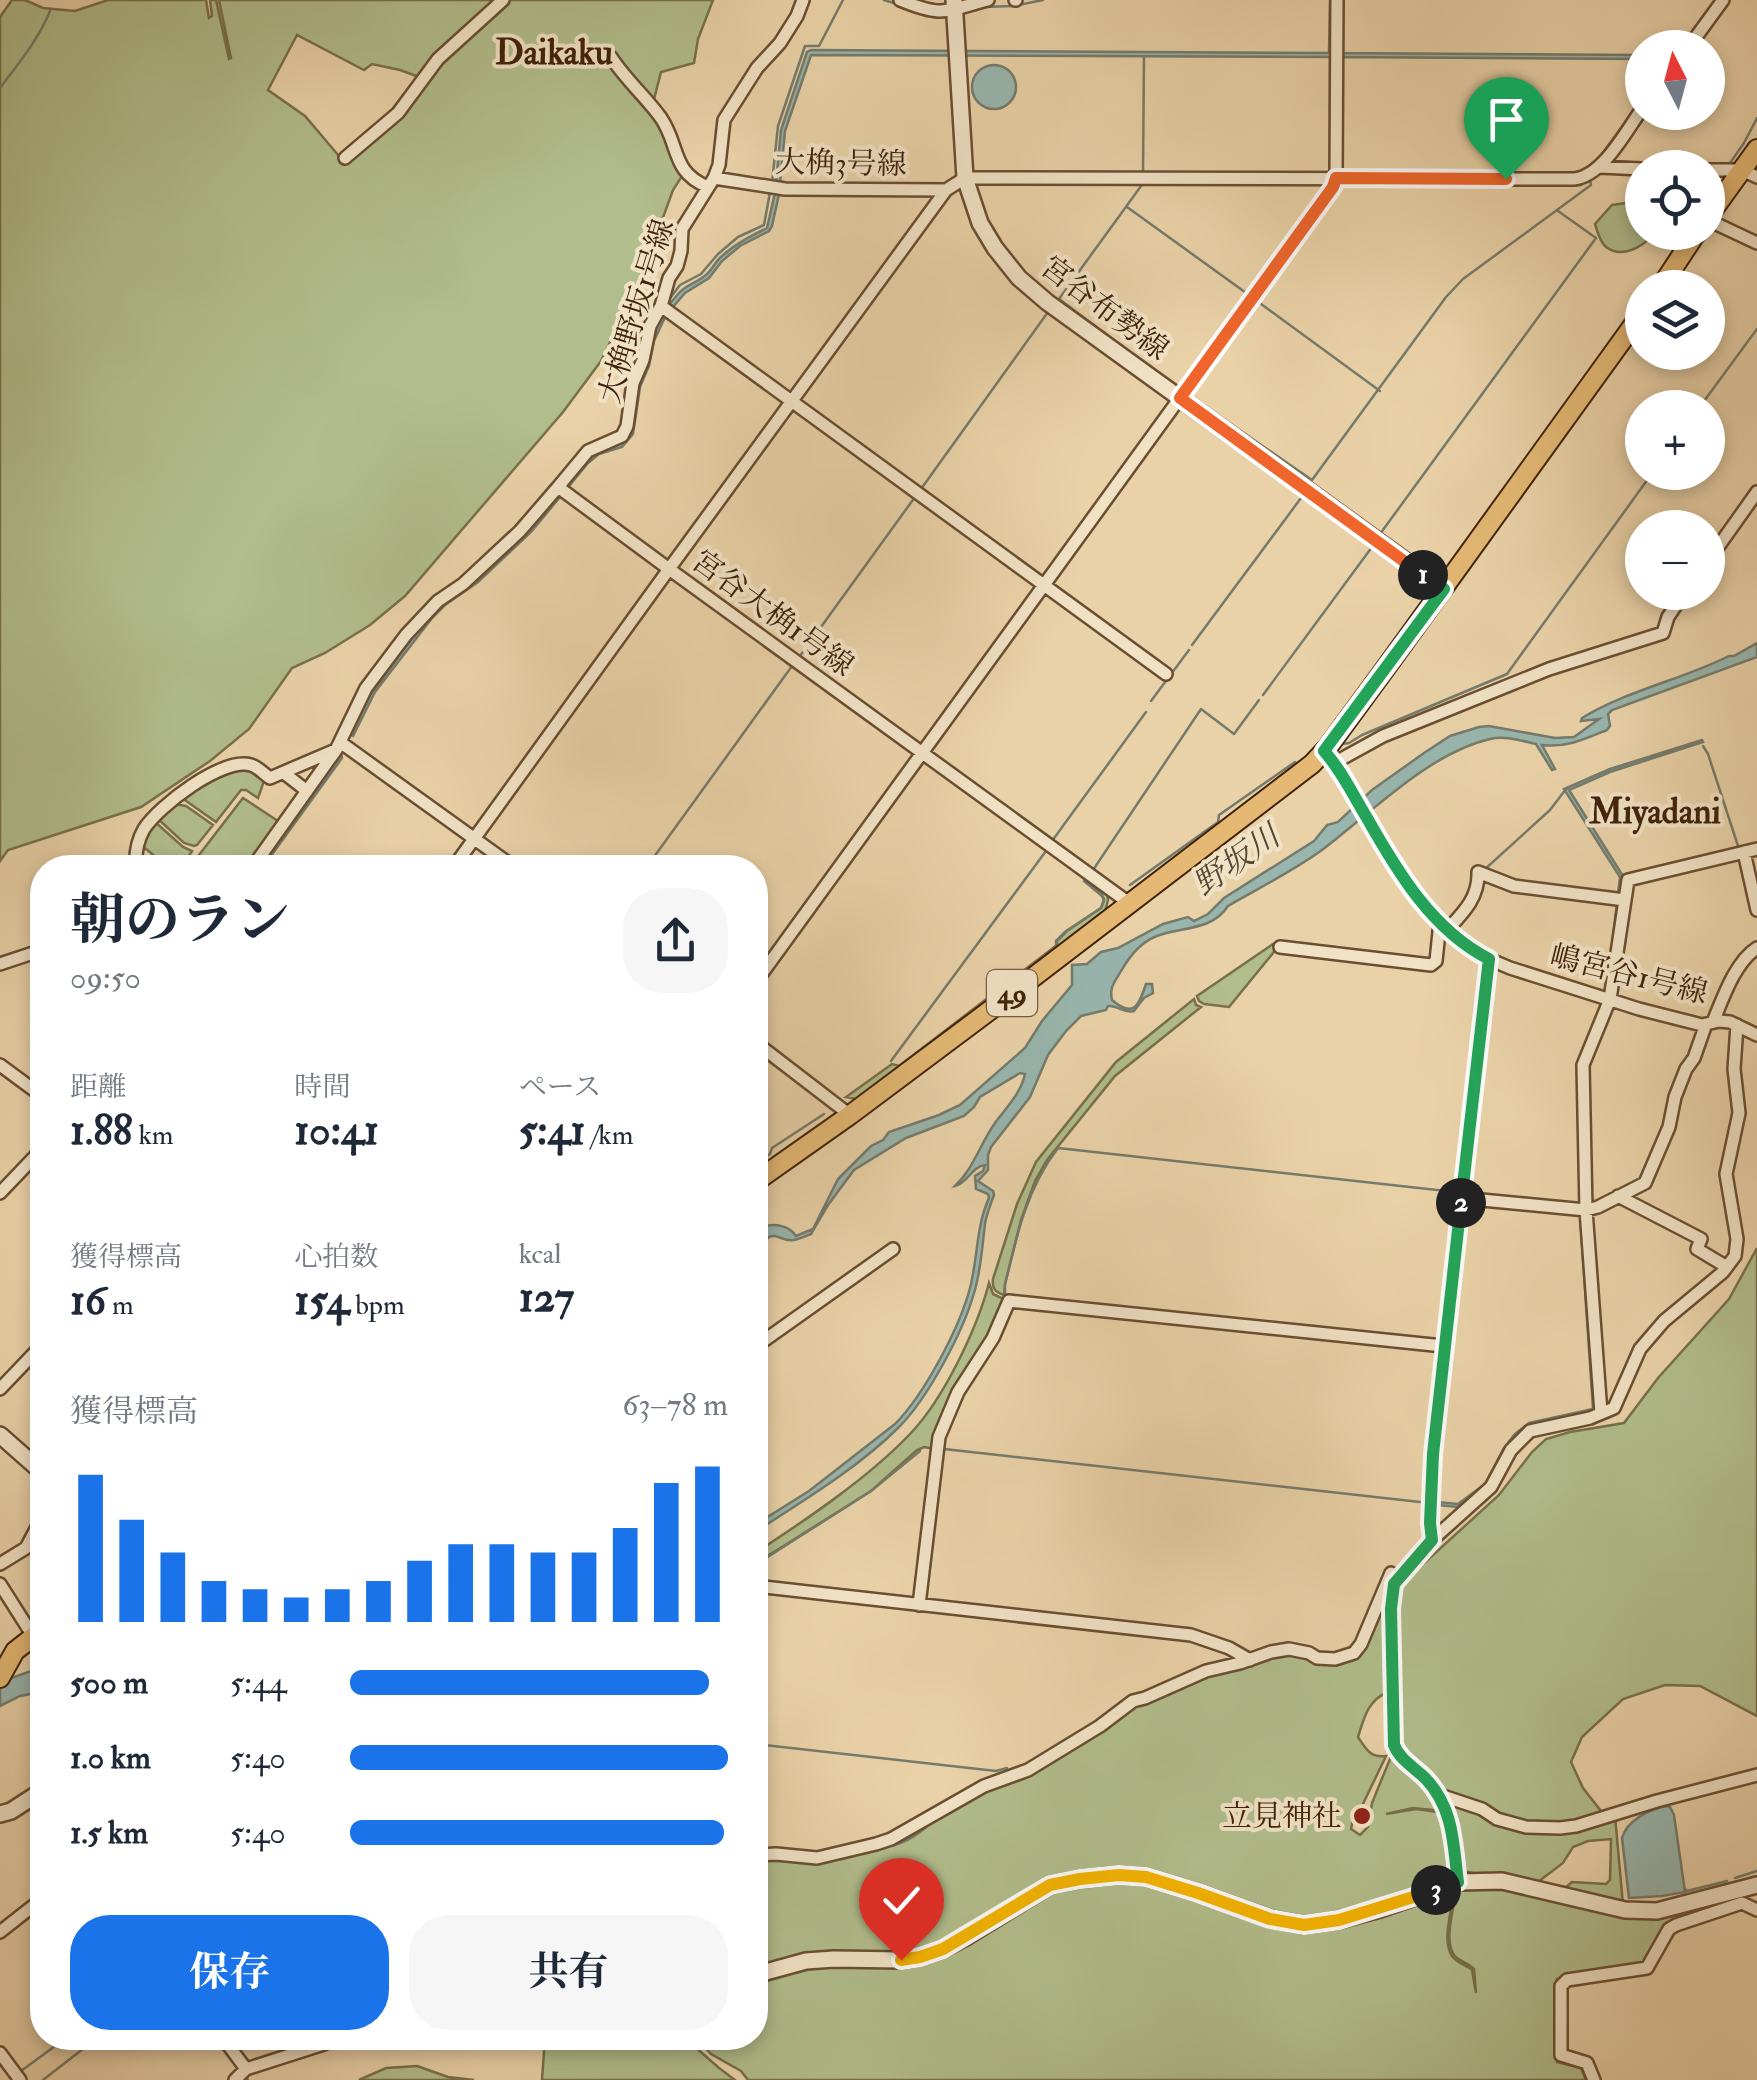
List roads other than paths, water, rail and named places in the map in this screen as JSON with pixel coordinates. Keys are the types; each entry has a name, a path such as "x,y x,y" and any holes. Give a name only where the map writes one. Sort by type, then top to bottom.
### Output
{"main road":[{"path":"1725,201 1750,174 1757,148"},
{"name":"49","path":"768,1173 1299,776 1333,761 1444,589 1625,337"},
{"path":"4,1666 30,1639"}],"street":[{"path":"345,158 398,113 438,59 502,0"},
{"name":"大桷野坂1号線","path":"261,855 338,746 366,688 425,614 510,542 588,451 622,436 650,326 677,266 682,230 719,165 724,120 757,68 780,44 804,0"},
{"path":"900,0 946,13 954,4 988,0"},
{"path":"768,966 1333,187 1336,0"},
{"path":"1701,30 1723,0"},
{"name":"宮谷布勢線","path":"954,4 965,178 980,223 1019,278 1444,589"},
{"path":"611,57 664,122 680,166 692,180 711,183"},
{"path":"658,115 658,131"},
{"path":"965,178 1574,179 1600,167 1627,130"},
{"path":"1600,167 1625,168"},
{"path":"1725,172 1750,174"},
{"name":"大桷3号線","path":"711,183 785,189 946,190 965,178"},
{"name":"宮谷大桷1号線","path":"946,190 669,568 1129,903"},
{"path":"1725,227 1757,243"},
{"path":"660,306 1166,674"},
{"path":"462,855 669,568 558,487"},
{"path":"1725,537 1757,492"},
{"path":"1333,761 1382,736 1548,669 1663,633 1672,610"},
{"path":"135,855 145,827 163,808 212,774 246,764 270,778 338,746 497,855"},
{"name":"嶋宮谷1号線","path":"1333,761 1420,902 1474,951 1510,968 1670,1018 1702,1024 1730,1022 1757,1035"},
{"path":"284,773 308,791"},
{"path":"1601,1413 1586,1210 1583,1065 1610,999 1628,880 1751,850 1757,910"},
{"path":"1280,947 1431,965 1436,961 1444,925 1470,904 1478,872 1514,886 1624,900"},
{"path":"1461,1198 1586,1210 1645,1182 1669,1127 1686,1069 1739,968 1750,951 1757,948"},
{"path":"0,964 30,954"},
{"path":"1432,1540 1433,1454 1443,1346 1489,959"},
{"path":"1458,1882 1452,1823 1440,1795 1398,1755 1394,1745 1394,1584 1432,1540 1492,1487 1511,1450 1530,1431 1614,1408 1640,1349 1664,1321 1710,1284 1734,1256 1735,1222 1726,1174 1739,1113 1734,1052 1737,1025"},
{"path":"768,1052 850,1115"},
{"path":"0,1065 30,1087"},
{"path":"0,1193 30,1162"},
{"path":"1618,1196 1701,1239 1697,1249 1727,1267"},
{"path":"768,1339 892,1249"},
{"path":"919,1604 939,1437 958,1392 993,1338 1009,1301 1443,1346"},
{"path":"0,1389 30,1358"},
{"path":"0,1435 30,1461"},
{"path":"0,1564 26,1548 30,1540"},
{"path":"768,1855 826,1857 890,1839 984,1786 1028,1770 1133,1701 1206,1671 1290,1648 1317,1658 1335,1659 1354,1653 1362,1644 1389,1576 1407,1559 1419,1556"},
{"path":"0,1584 30,1623"},
{"path":"768,1587 1191,1635 1250,1660"},
{"path":"1440,1795 1482,1809 1497,1819 1560,1828 1757,1775"},
{"path":"0,1814 30,1799"},
{"path":"768,1971 834,1958 920,1957 954,1943 1050,1885 1119,1875 1146,1877 1270,1919 1304,1925 1380,1909 1458,1882 1502,1882 1626,1910 1658,1911 1757,1885"},
{"path":"1594,2080 1587,2063 1561,2054 1561,1986 1567,1980 1647,1968 1676,1925 1742,1903 1757,1910"},
{"path":"0,1932 30,1908"},
{"path":"232,2050 246,2069"},
{"path":"235,2080 246,2069 305,2050"},
{"path":"0,2053 20,2080"}],"water":[{"path":"1332,0 1333,53 1625,55 1625,59 1333,57 1330,173 1330,57 811,55 785,131 772,226 722,261 709,278 685,293 666,315 640,387 633,434 622,447 599,454 588,463 532,531 478,582 432,618 375,692 353,736 350,734 365,701 429,616 530,528 597,451 626,438 650,342 668,307 680,292 706,275 732,248 767,228 781,130 807,52 1329,53"},
{"path":"994,65 1010,71 1016,87 1010,103 994,109 978,103 972,87 978,71"},
{"path":"1757,643 1757,657 1612,710 1607,730 1567,744 1542,745 1555,769 1536,744 1507,738 1467,746 1423,771 1322,850 1228,906 1215,919 1156,936 1138,948 1113,984 1112,1000 1131,1009 1146,984 1152,984 1153,993 1134,1011 1108,1006 1106,1010 1081,1016 1048,1055 1030,1097 991,1147 988,1170 978,1181 994,1195 976,1285 969,1309 933,1382 910,1415 866,1456 768,1524 768,1517 809,1491 895,1424 940,1360 970,1288 989,1198 976,1189 975,1176 985,1165 955,1186 1017,1094 1025,1074 1020,1073 980,1097 964,1116 906,1138 854,1170 811,1234 794,1240 776,1236 768,1239 768,1226 781,1226 796,1236 813,1229 838,1179 871,1146 889,1132 960,1105 1025,1048 1072,985 1072,965 1087,964 1101,952 1118,948 1163,924 1188,917 1194,921 1208,914 1224,898 1314,841 1327,825 1338,822 1372,790 1450,736 1489,726 1555,738 1574,737 1599,719 1581,721 1582,718 1600,708 1734,656"},
{"path":"1702,740 1569,790 1623,876 1609,989 1581,1061 1596,1409 1593,1413 1530,1425 1506,1450 1487,1486 1458,1507 1437,1505 1458,1504 1485,1484 1504,1448 1515,1434 1529,1423 1593,1409 1580,1215 1577,1070 1607,988 1620,877 1564,789 1610,769"},
{"path":"341,752 342,758 268,855"},
{"path":"30,1671 30,1694 0,1706 0,1682"},
{"path":"1667,1806 1674,1815 1685,1892 1629,1898 1622,1838 1640,1816"}],"waterway":[{"path":"476,32 510,0"},
{"path":"772,183 778,126 805,46 819,46 843,0"},
{"path":"884,0 897,4"},
{"path":"982,7 1043,0"},
{"path":"1693,30 1715,0"},
{"path":"0,88 34,42 50,11"},
{"path":"923,14 945,17"},
{"path":"388,115 435,54 476,17"},
{"path":"1141,174 1144,57"},
{"path":"1730,163 1757,118"},
{"path":"1602,154 1625,122"},
{"path":"352,144 370,129"},
{"path":"1196,400 1312,480 1446,297 1463,279 1591,185 1590,180"},
{"path":"1144,182 1059,299 1169,381"},
{"path":"1508,185 1581,185"},
{"path":"667,302 680,285 701,274 738,237 764,225 770,192"},
{"path":"1127,207 1249,295"},
{"path":"1380,534 1596,238 1558,211"},
{"path":"1257,301 1380,391"},
{"path":"921,489 1048,312"},
{"path":"1712,390 1757,329"},
{"path":"1342,744 1507,674 1640,490"},
{"path":"800,656 915,497"},
{"path":"1192,645 1301,498"},
{"path":"1263,695 1372,547"},
{"path":"1151,701 1189,650"},
{"path":"655,855 792,666"},
{"path":"1093,870 1201,709 1234,734 1259,700"},
{"path":"1052,841 1146,712"},
{"path":"1703,746 1738,846"},
{"path":"1130,885 1295,762"},
{"path":"473,830 508,783"},
{"path":"1484,870 1550,810 1566,789"},
{"path":"455,855 465,840"},
{"path":"891,1061 1046,851"},
{"path":"1056,944 1066,931 1101,908 1102,896 1084,881"},
{"path":"768,1155 772,1148 824,1114"},
{"path":"1005,1295 1024,1214 1038,1180 1058,1148 1455,1192"},
{"path":"944,1449 1420,1502"},
{"path":"768,1557 871,1491 920,1451"},
{"path":"768,1745 996,1771 1007,1768"},
{"path":"889,1846 913,1837 933,1821"},
{"path":"1735,1878 1757,1871"},
{"path":"1684,1888 1687,1891 1727,1881"},
{"path":"21,2071 50,2050"},
{"path":"43,2080 82,2050"}],"place":[{"name":"立見神社","path":"1362,1816"}],"district":[{"name":"Daikaku","path":"554,52"},
{"name":"Miyadani","path":"1655,811"}],"water label":[{"name":"野坂川","path":"1236,860"}]}
